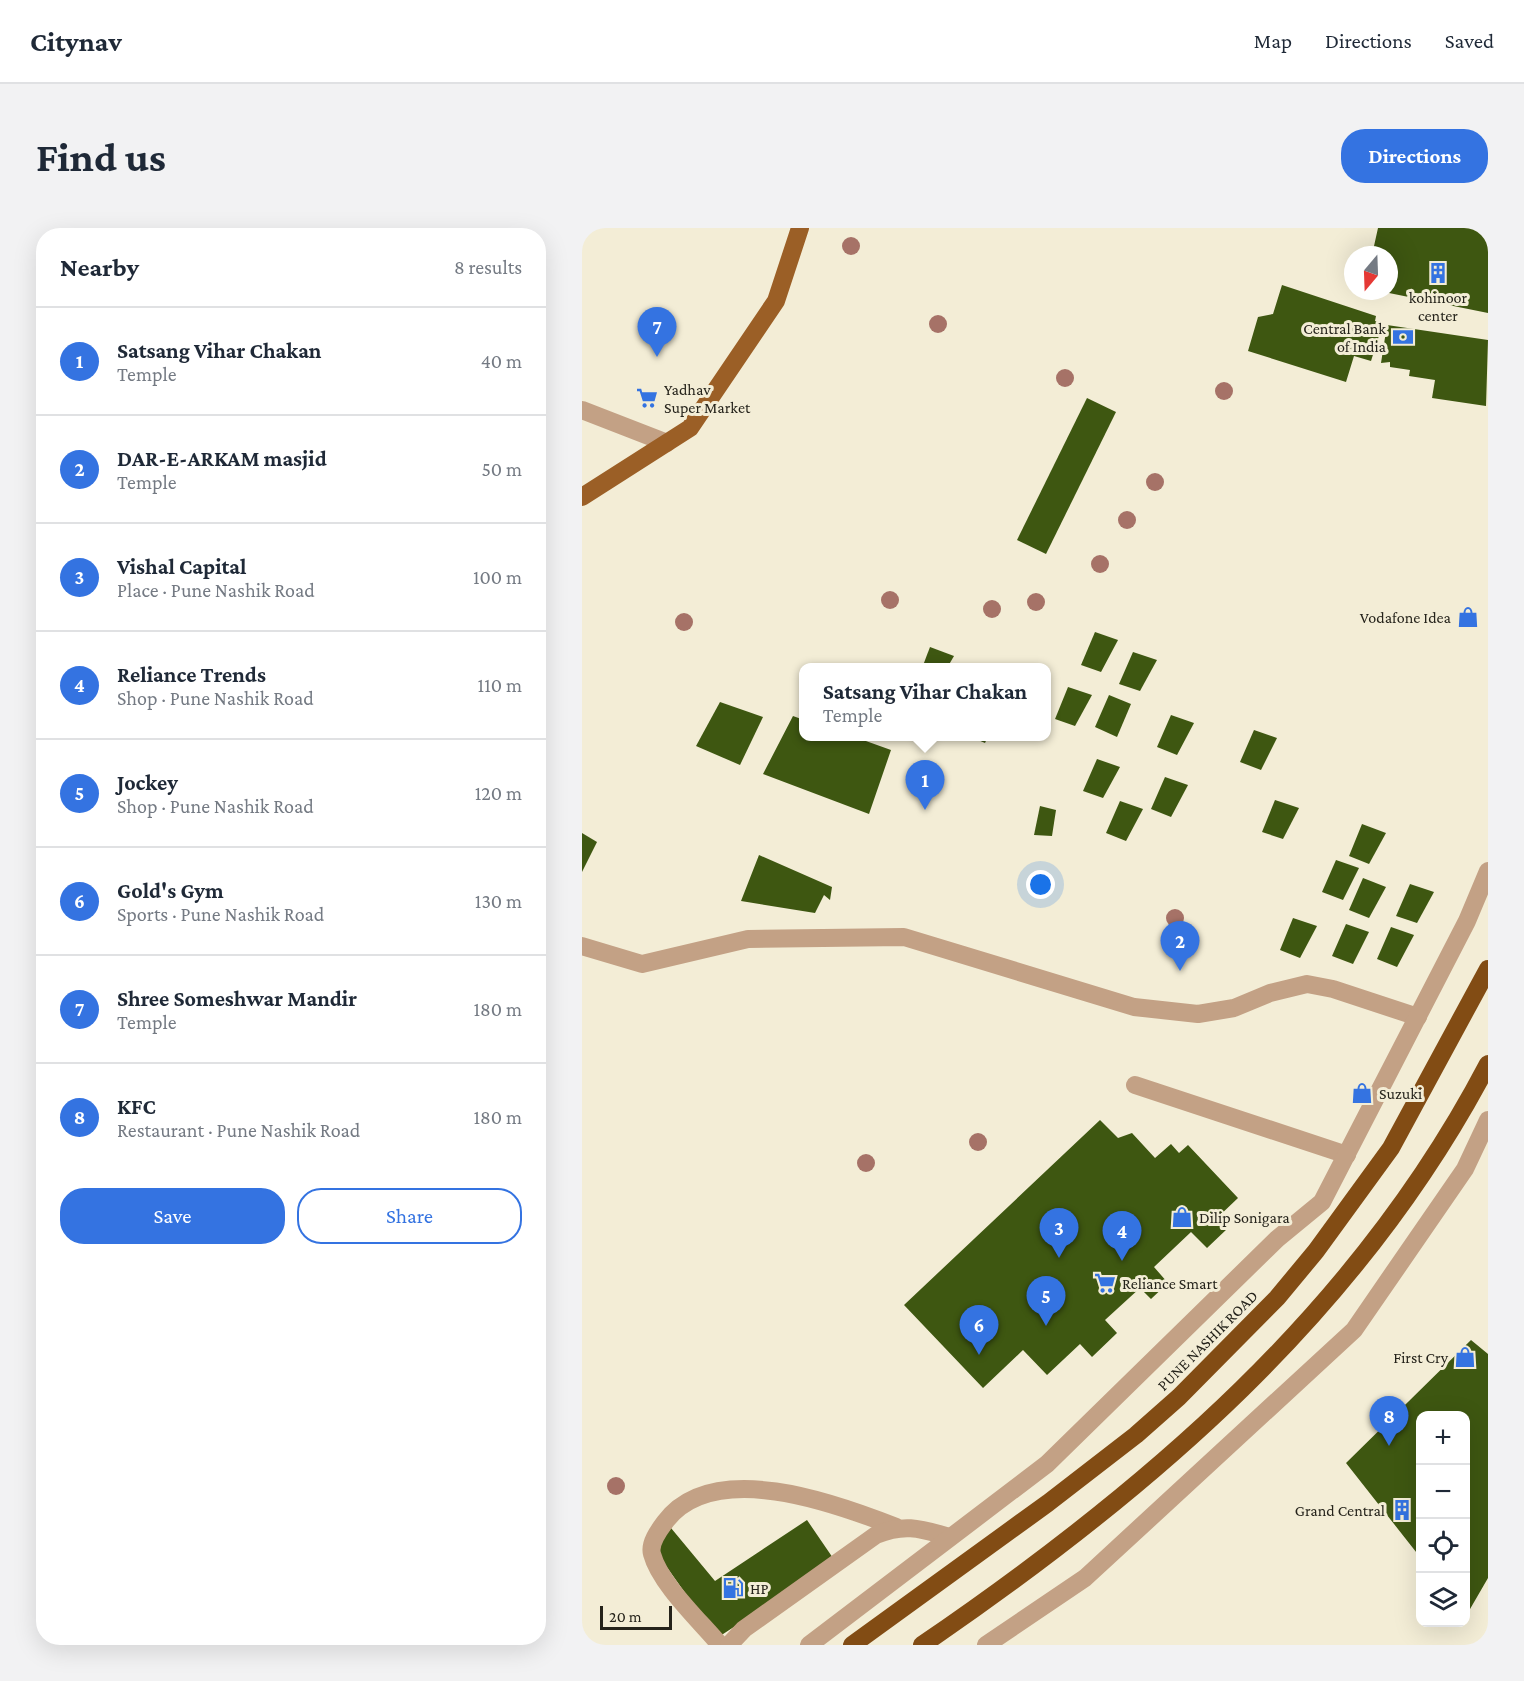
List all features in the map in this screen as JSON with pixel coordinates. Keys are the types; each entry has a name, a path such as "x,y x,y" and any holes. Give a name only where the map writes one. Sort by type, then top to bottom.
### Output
{"highway":[{"name":"PUNE NASHIK ROAD","path":"852,1645 1029,1518 1136,1435 1179,1397 1277,1298 1316,1251 1391,1148 1488,969"},
{"path":"922,1645 1073,1535 1161,1466 1206,1426 1307,1324 1347,1276 1424,1170 1488,1064"}],"main road":[{"path":"582,497 690,428 776,301 800,228"}],"street":[{"path":"582,410 667,443"},
{"path":"809,1645 1047,1464 1277,1239 1322,1202 1467,921 1488,871"},
{"path":"582,946 642,964 748,939 904,937 1134,1007 1198,1014 1234,1008 1270,993 1307,984 1333,989 1418,1017"},
{"path":"1135,1085 1347,1155"},
{"path":"986,1645 1085,1578 1354,1330 1465,1169 1488,1120"},
{"path":"1465,1169 1488,1149"},
{"path":"720,1645 661,1574 651,1552 656,1534 675,1508 692,1498 749,1488 829,1503 896,1527 919,1529 950,1537"},
{"path":"729,1645 744,1629 838,1561 876,1535 896,1527"}],"building":[{"name":"kohinoor center","path":"1378,228 1488,228 1488,313 1398,295 1398,246 1374,246"},
{"path":"1282,285 1376,316 1375,321 1383,323 1371,361 1354,356 1346,382 1248,351 1258,317 1273,314"},
{"path":"1387,325 1488,340 1486,406 1432,398 1435,380 1409,376 1410,370 1390,367 1390,362 1381,363"},
{"path":"1087,398 1116,412 1046,554 1017,540"},
{"path":"1095,632 1118,640 1101,672 1081,665"},
{"path":"930,647 954,656 950,663 924,663"},
{"path":"1133,652 1157,660 1140,691 1119,684"},
{"path":"1068,687 1092,695 1075,726 1055,719"},
{"path":"1109,695 1131,704 1117,737 1095,727"},
{"path":"720,702 763,717 740,765 696,746"},
{"path":"1171,715 1194,723 1177,755 1157,747"},
{"path":"793,716 799,718 799,741 866,741 891,750 869,814 763,774"},
{"path":"1254,730 1277,738 1261,770 1240,762"},
{"path":"1097,759 1120,767 1103,798 1083,791"},
{"path":"1165,777 1188,785 1171,817 1151,809"},
{"path":"1275,800 1299,808 1283,839 1262,832"},
{"path":"1120,801 1143,809 1126,841 1106,833"},
{"path":"1040,806 1056,810 1052,836 1034,835"},
{"path":"1362,824 1386,833 1369,864 1349,856"},
{"path":"582,833 597,842 582,872"},
{"path":"759,855 832,887 830,900 824,895 815,913 741,901"},
{"path":"1336,860 1359,868 1343,900 1322,892"},
{"path":"1363,878 1386,887 1369,918 1349,910"},
{"path":"1410,884 1434,892 1417,923 1396,916"},
{"path":"1293,918 1317,926 1300,958 1280,950"},
{"path":"1346,924 1369,932 1353,964 1332,956"},
{"path":"1391,927 1414,935 1397,967 1377,959"},
{"path":"1100,1120 1118,1138 1132,1133 1155,1158 1171,1144 1179,1153 1188,1145 1238,1198 1217,1218 1227,1229 1207,1248 1191,1232 1154,1267 1168,1283 1151,1299 1140,1288 1105,1320 1117,1333 1092,1357 1080,1344 1047,1375 1023,1350 983,1388 904,1305"},
{"name":"Grand Central","path":"1471,1340 1488,1354 1488,1578 1470,1609 1470,1411 1416,1411 1416,1552 1346,1463"},
{"path":"807,1520 835,1561 717,1638 654,1549 671,1528 715,1581"}],"place":[{"name":"kohinoor center","path":"1438,273"},
{"name":"Central Bank of India","path":"1403,337"},
{"name":"Shree Someshwar Mandir","path":"657,357"},
{"name":"Yadhav Super Market","path":"647,398"},
{"name":"Vodafone Idea","path":"1468,617"},
{"name":"Satsang Vihar Chakan","path":"925,810"},
{"name":"DAR-E-ARKAM masjid","path":"1180,971"},
{"name":"Suzuki","path":"1362,1093"},
{"name":"Dilip Sonigara","path":"1182,1217"},
{"name":"Vishal Capital","path":"1059,1258"},
{"name":"Reliance Trends","path":"1122,1261"},
{"name":"Reliance Smart","path":"1105,1283"},
{"name":"Jockey","path":"1046,1326"},
{"name":"Gold's Gym","path":"979,1355"},
{"name":"First Cry","path":"1465,1357"},
{"name":"KFC","path":"1389,1446"},
{"name":"Grand Central","path":"1402,1510"},
{"name":"HP","path":"733,1588"}]}
